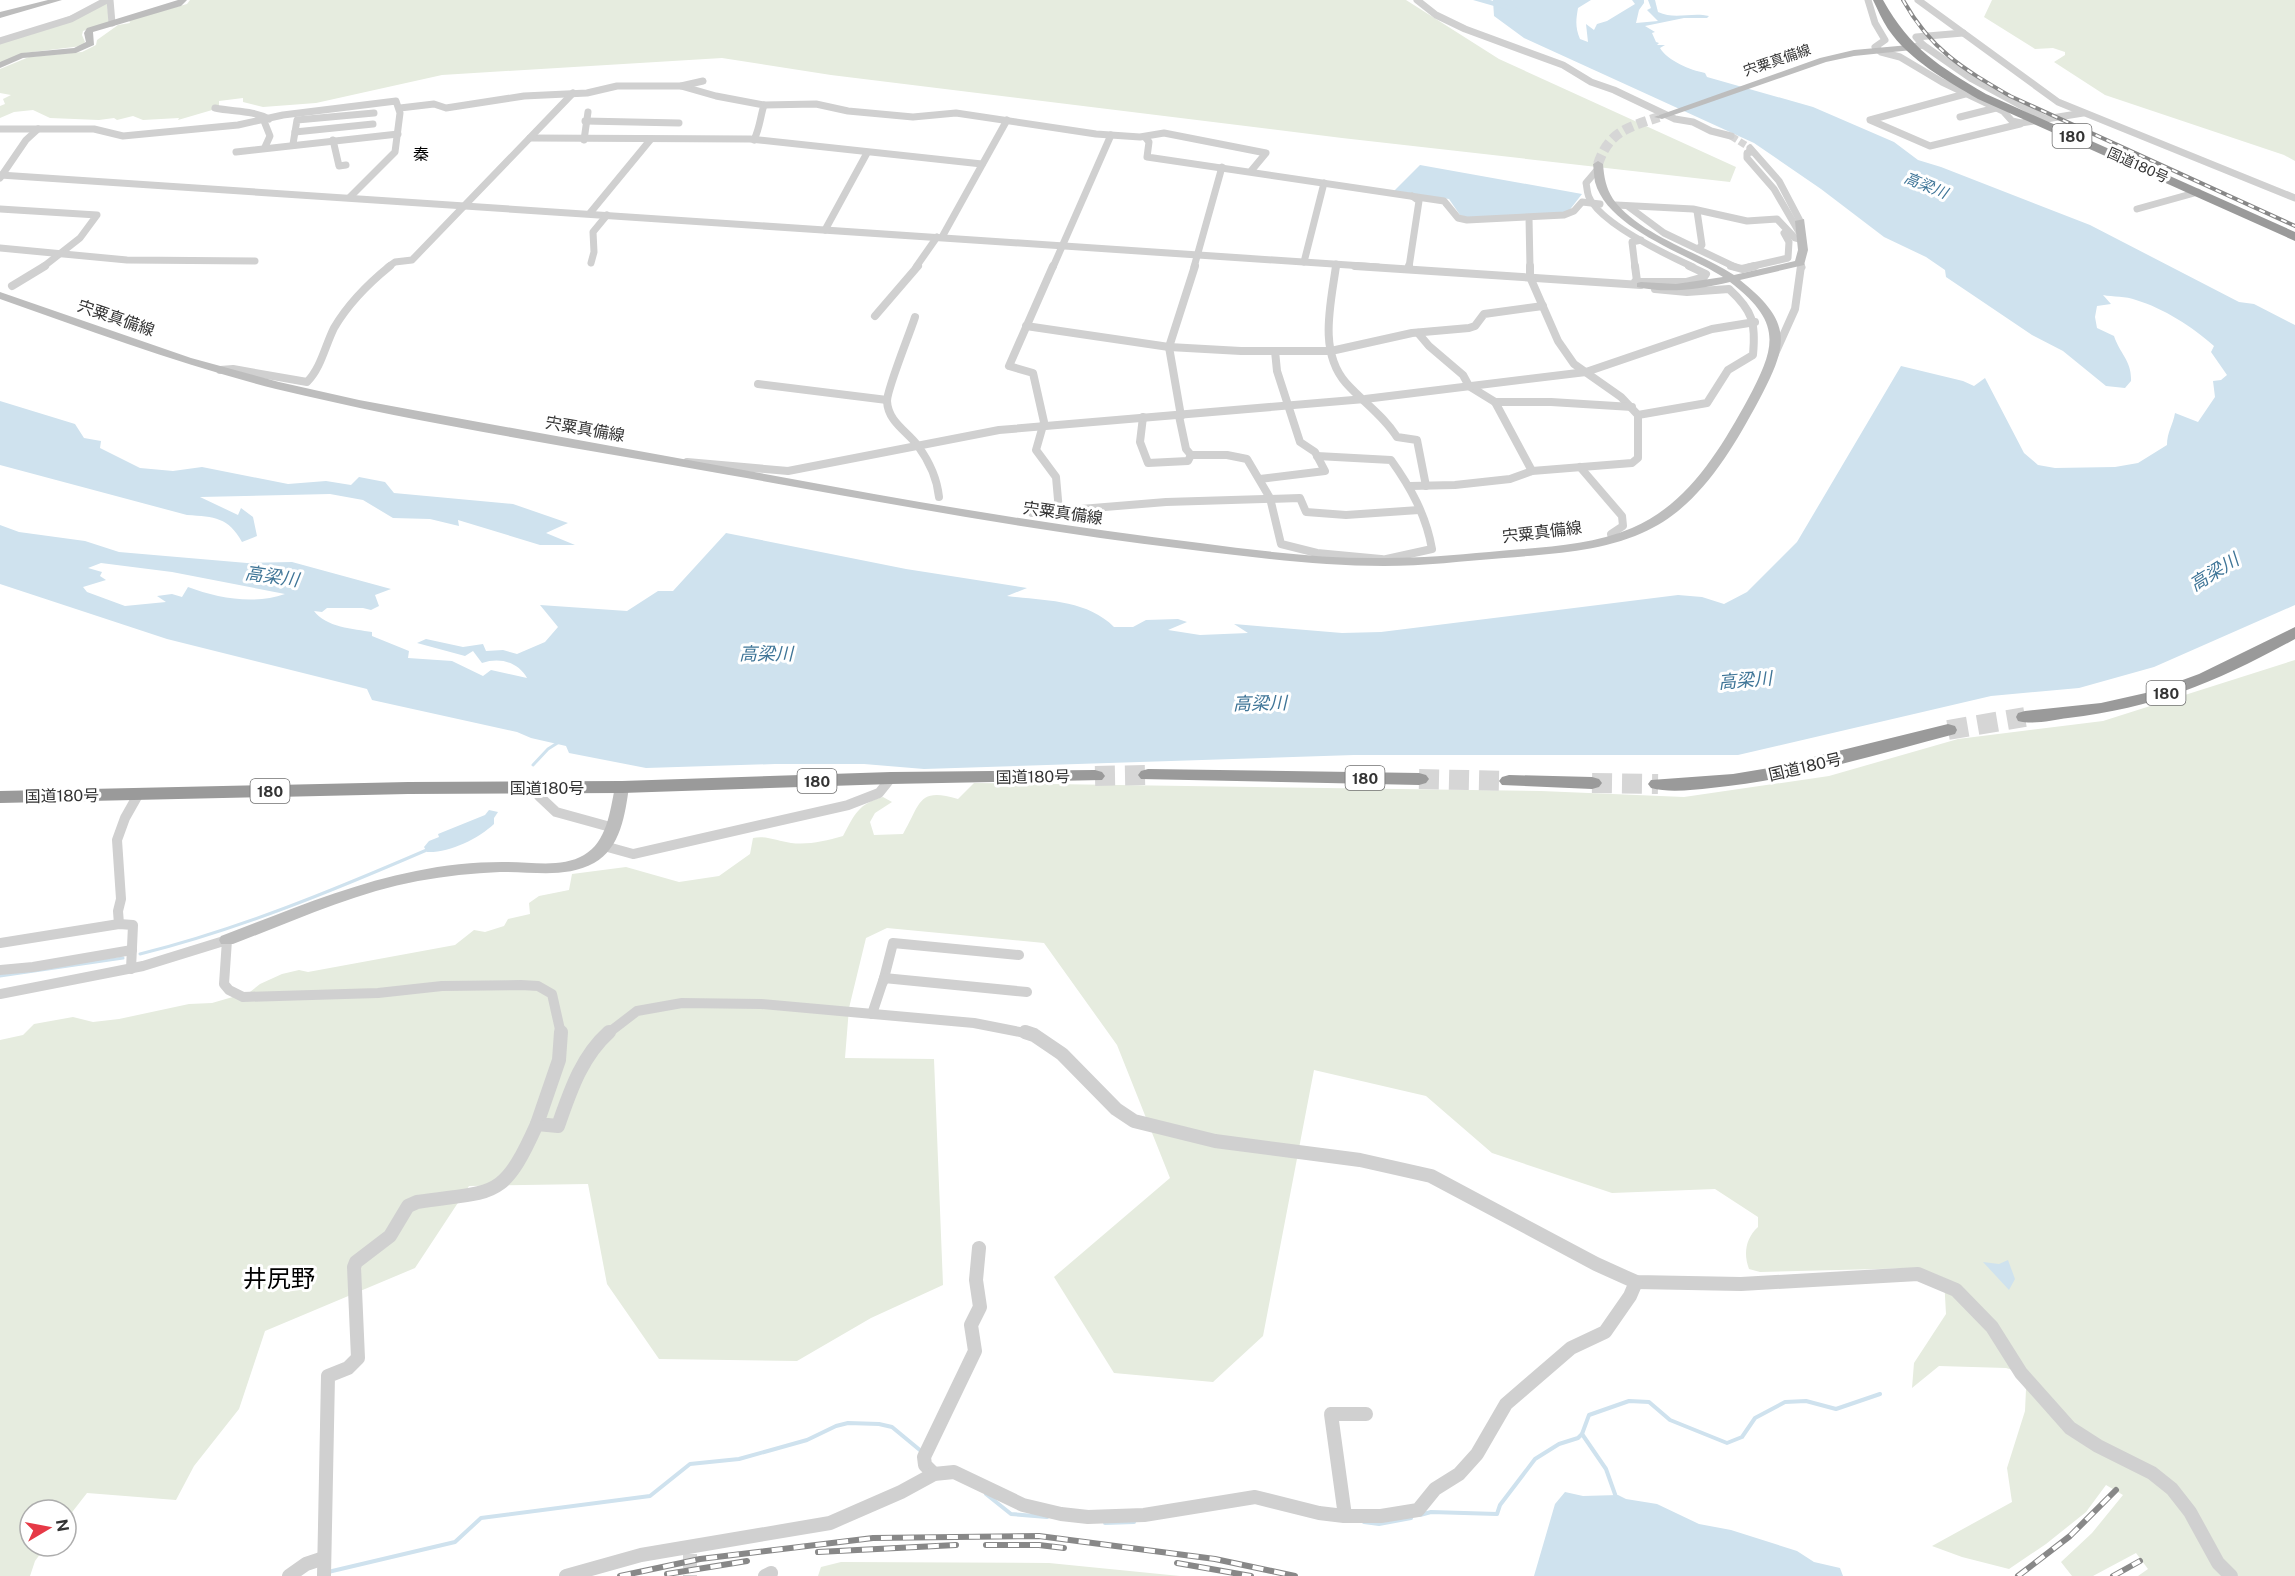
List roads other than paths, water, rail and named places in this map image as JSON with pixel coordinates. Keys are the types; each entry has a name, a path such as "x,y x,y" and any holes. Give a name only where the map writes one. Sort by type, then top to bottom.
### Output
{"highway":[{"name":"国道180号","path":"1878,0 1887,22 1909,48 1945,75 1991,100 2041,120 2295,237"},
{"name":"180","path":"2025,717 2084,712 2173,691 2208,677 2295,632"},
{"name":"国道180号","path":"1658,784 1716,783 1781,774 1948,730"},
{"name":"180","path":"1154,775 1419,779"},
{"name":"国道180号","path":"0,797 622,787 891,778 1095,776"},
{"path":"1509,781 1592,783"}],"main road":[{"path":"0,15 58,0"},
{"path":"0,65 28,54 81,49 91,43 88,33 90,30 178,4 183,0"},
{"name":"宍粟真備線","path":"1659,117 1823,60 1888,49 1909,48"},
{"name":"宍粟真備線","path":"0,295 220,370 359,404 674,462 1083,533 1298,558 1382,561 1546,550 1612,538 1653,522 1680,504 1720,458 1733,438 1772,359 1777,336 1772,322 1753,296 1732,278 1626,218 1616,210 1602,190 1597,167"},
{"path":"1636,283 1690,286 1800,263 1803,249 1800,221"},
{"path":"227,940 393,881 473,868 568,867 591,858 604,846 614,828 622,787"}],"street":[{"path":"0,41 71,19 108,0 112,22"},
{"path":"1417,0 1436,15 1465,29 1563,65 1591,82 1614,90 1675,119 1693,122 1711,131 1731,136"},
{"path":"1868,0 1875,23 1886,40 1875,47 1881,52 1900,57 1965,94 2005,113 2012,121 2021,123"},
{"path":"1918,0 2058,102 2295,198"},
{"path":"1963,33 1916,37 1923,45 1972,79 2041,120"},
{"path":"1909,48 1923,45"},
{"path":"1939,67 1951,65"},
{"path":"400,108 434,104 446,108 524,96 586,93 617,86 681,86 703,81"},
{"path":"681,86 716,96 764,105 816,104 848,111 913,117 956,113 1047,128 1111,135 1144,137 1164,133 1187,136 1266,153 1251,171"},
{"path":"220,370 233,369 307,381 315,375 335,327 369,283 395,262 412,260 573,93"},
{"path":"1965,94 1870,120 1930,147 2021,123 2083,113"},
{"path":"0,129 102,130 123,136 192,131 396,101 400,108 395,152 350,197"},
{"path":"754,140 762,123 761,114 764,105"},
{"path":"215,108 236,112 256,112 267,120 270,136 265,147"},
{"path":"1960,117 1996,108"},
{"path":"293,144 297,120 374,111 373,136"},
{"path":"584,140 588,112"},
{"path":"876,316 940,237 1007,120"},
{"path":"585,121 679,123"},
{"path":"296,132 373,124"},
{"path":"1,176 26,140 38,129"},
{"path":"236,153 265,147 398,134"},
{"path":"1059,511 1056,477 1036,450 1043,425 1033,373 1009,366 1064,246 1111,135"},
{"path":"530,138 584,140 679,137 754,140 982,164"},
{"path":"1144,137 1149,142 1147,157 1447,202 1458,218 1467,220 1567,214 1574,212 1582,202 1596,204"},
{"path":"590,213 651,139"},
{"path":"333,140 339,166 346,165"},
{"path":"1800,221 1782,189 1757,154 1750,150 1747,158 1774,189 1802,237"},
{"path":"825,230 867,153"},
{"path":"1191,456 1186,449 1169,347 1198,255 1222,167"},
{"path":"1,176 590,213 1530,278 1636,283 1686,282 1704,277 1706,274 1619,228 1596,204 1586,189 1586,180 1597,167"},
{"path":"1304,262 1324,183"},
{"path":"2137,209 2198,192"},
{"path":"1409,269 1419,201 1411,196"},
{"path":"1616,205 1697,211 1747,221 1778,219 1795,238 1802,237"},
{"path":"1629,207 1664,233 1733,267 1742,269 1788,258 1789,242 1784,233"},
{"path":"0,209 97,215 81,239 62,256 12,286"},
{"path":"1697,211 1702,245 1698,249"},
{"path":"591,263 594,252 593,232 607,215"},
{"path":"1410,486 1455,485 1510,478 1532,471 1627,464 1636,461 1639,447 1635,411 1574,364 1558,341 1530,278 1529,218"},
{"path":"1418,333 1429,346 1462,375 1469,386 1495,402 1635,411 1707,403 1712,398 1713,388 1729,366 1753,355 1755,322 1747,306 1729,289 1687,292 1641,288 1636,283 1632,242 1641,240"},
{"path":"0,248 62,256 173,262 255,261"},
{"path":"1772,359 1795,309 1802,268 1800,263"},
{"path":"1336,264 1329,334 1331,351 1345,381 1384,417 1397,437 1418,442 1426,486"},
{"path":"1026,327 1208,351 1331,351 1418,333 1469,328 1475,326 1484,314 1543,306"},
{"path":"915,317 887,400 892,419 917,444 937,482 939,497"},
{"path":"674,462 788,471 917,444 1043,425 1180,416 1365,399 1587,372 1712,329 1755,322"},
{"path":"1260,479 1325,471 1317,456 1300,442 1277,371 1275,351"},
{"path":"758,384 887,400"},
{"path":"1495,402 1532,471"},
{"path":"1143,417 1140,442 1148,463 1188,461 1191,456"},
{"path":"1191,456 1239,456 1247,459 1270,498 1281,544 1317,552 1382,561 1432,549 1431,536 1419,510 1419,504 1410,486 1391,460 1317,456"},
{"path":"1580,467 1622,516 1623,526 1611,534 1612,538"},
{"path":"1032,513 1270,498 1300,498 1306,512 1346,515 1419,510"},
{"path":"604,846 633,854 848,805 875,796 888,785 891,778"},
{"path":"540,788 539,796 556,812 614,828"},
{"path":"119,924 118,911 121,899 117,840 125,818 138,795"},
{"path":"0,943 119,924 133,925 131,969"},
{"path":"0,994 131,969 194,953 227,940 224,984 229,990 243,997 378,993 442,986 521,985 537,986 552,994 563,1046 560,1060 537,1124 526,1148 507,1179 493,1191 417,1202 408,1206 390,1236 356,1262 354,1267 358,1358 348,1368 328,1376 324,1568 306,1564 289,1576"},
{"path":"872,1014 893,943 1019,955"},
{"path":"0,970 33,967 132,950"},
{"path":"883,982 884,978 1027,992"},
{"path":"537,1124 558,1126 574,1081 586,1059 601,1039 625,1018 637,1011 682,1003 798,1006 974,1023 1017,1030 1034,1035 1062,1054 1116,1109 1134,1121 1215,1141 1360,1160 1431,1176 1499,1210 1596,1264 1636,1282 1741,1284 1918,1274 1956,1290 1992,1327 2020,1372 2070,1428 2098,1446 2152,1473 2172,1488 2190,1512 2218,1563 2231,1576"},
{"path":"979,1248 976,1280 980,1307 971,1325 975,1351 926,1455 925,1465 941,1472 954,1472 1008,1500 1055,1513 1102,1518 1127,1518 1255,1497 1269,1498 1319,1512 1345,1516 1375,1518 1418,1510 1435,1489 1459,1474 1477,1454 1506,1404 1571,1348 1605,1332 1630,1296 1636,1282"},
{"path":"1345,1516 1331,1414 1366,1414"},
{"path":"566,1576 641,1555 690,1550 830,1523 883,1501 941,1472"}],"water":[{"path":"1493,0 1591,0 1578,8 1576,20 1580,39 1588,42 1586,24 1594,30 1597,24 1607,21 1635,4 1632,0 1644,0 1636,23 1658,21 1647,10 1651,8 1648,0 1655,0 1658,12 1664,14 1709,16 1707,18 1684,18 1645,26 1655,32 1652,33 1656,42 1659,43 1657,45 1665,45 1660,48 1668,57 1686,67 1705,73 1707,77 1813,107 1894,142 1918,160 2090,225 2239,302 2254,304 2295,325 2295,605 2154,667 2079,688 1991,696 1738,755 1354,755 924,769 864,764 646,768 569,753 566,746 531,738 517,732 372,700 367,689 167,639 0,584 0,525 19,532 85,541 119,552 247,563 292,562 391,589 375,595 379,606 371,610 327,608 322,612 314,611 325,621 372,632 372,636 409,651 408,658 452,661 483,676 491,670 527,678 519,668 508,662 482,663 473,651 465,656 417,643 426,639 463,647 483,644 486,651 503,650 517,654 545,642 558,627 540,605 627,611 658,591 673,591 726,533 906,569 1027,588 1007,596 1078,606 1103,618 1114,627 1133,627 1146,620 1178,619 1187,622 1168,630 1200,635 1248,633 1234,624 1342,633 1381,632 1678,595 1702,597 1724,604 1747,592 1797,542 1901,366 1963,381 1974,386 1985,378 2024,453 2038,465 2055,468 2115,467 2138,463 2167,445 2175,413 2198,422 2215,397 2213,381 2221,380 2227,375 2211,352 2214,346 2187,325 2146,303 2103,295 2111,304 2097,306 2095,317 2097,328 2114,336 2131,374 2131,381 2125,388 2106,386 2063,351 2032,335 1946,277 1945,270 1926,257 1884,237 1821,189 1754,143 1524,38 1494,16","holes":["101,563 172,572 285,594 248,600 211,594 188,587 182,597 172,594 157,596 166,602 125,606 87,592 83,587 106,580 100,576 102,572 88,568"]},
{"path":"1420,165 1582,194 1568,212 1475,220 1460,215 1449,199 1394,191"},
{"name":"高梁川","path":"0,401 75,424 84,438 101,441 100,448 140,468 173,471 202,467 288,484 326,481 351,485 359,477 385,482 394,493 513,504 568,523 546,533 575,545 540,545 458,520 459,526 430,519 393,518 363,500 330,494 200,497 238,515 241,508 253,517 257,536 242,542 226,523 220,520 187,515 0,465"},
{"path":"489,810 498,812 494,818 494,824 480,835 454,848 427,852 424,847 429,841 439,837 438,834 485,815"},
{"path":"2008,1260 2015,1279 2009,1290 1983,1262 1999,1264"},
{"path":"1565,1492 1583,1496 1618,1495 1626,1499 1657,1504 1699,1524 1731,1530 1797,1551 1814,1562 1840,1568 1843,1576 1534,1576 1555,1504"}],"waterway":[{"path":"1478,0 1515,9"},
{"path":"533,765 548,749 559,742"},
{"path":"140,954 250,921 322,894 429,849"},
{"path":"0,976 123,958"},
{"path":"1582,1434 1589,1415 1629,1401 1649,1402 1670,1420 1727,1443 1742,1437 1755,1418 1785,1402 1806,1401 1836,1409 1880,1394"},
{"path":"328,1572 455,1542 481,1518 650,1496 690,1464 739,1459 807,1440 836,1426 848,1423 879,1424 892,1427 921,1451"},
{"path":"1420,1515 1431,1512 1497,1514 1500,1505 1535,1459 1559,1444 1578,1438 1582,1434"},
{"path":"1582,1434 1606,1469 1616,1497"},
{"path":"986,1494 1011,1514 1047,1517"},
{"path":"1364,1522 1379,1524 1411,1518"},
{"path":"1105,1523 1134,1522"}],"tunnel":[{"path":"1598,164 1614,137 1629,128 1659,117"},
{"path":"1731,136 1750,148"},
{"path":"1948,730 2025,717"},
{"path":"1095,776 1148,775"},
{"path":"1419,779 1509,781"},
{"path":"1592,783 1658,784"},
{"path":"690,1554 690,1576"}],"railway":[{"path":"1903,0 1925,32 1949,56 1962,67 2010,96 2295,226"},
{"path":"2018,1576 2070,1536 2116,1490"},
{"path":"620,1576 700,1559 873,1538 1039,1536 1215,1559 1295,1576"},
{"path":"818,1552 956,1545"},
{"path":"986,1545 1039,1545 1064,1548"},
{"path":"667,1574 747,1561"},
{"path":"2113,1576 2140,1561"},
{"path":"1177,1563 1251,1576"}],"district":[{"name":"秦","path":"421,154"},
{"name":"井尻野","path":"279,1278"}]}
